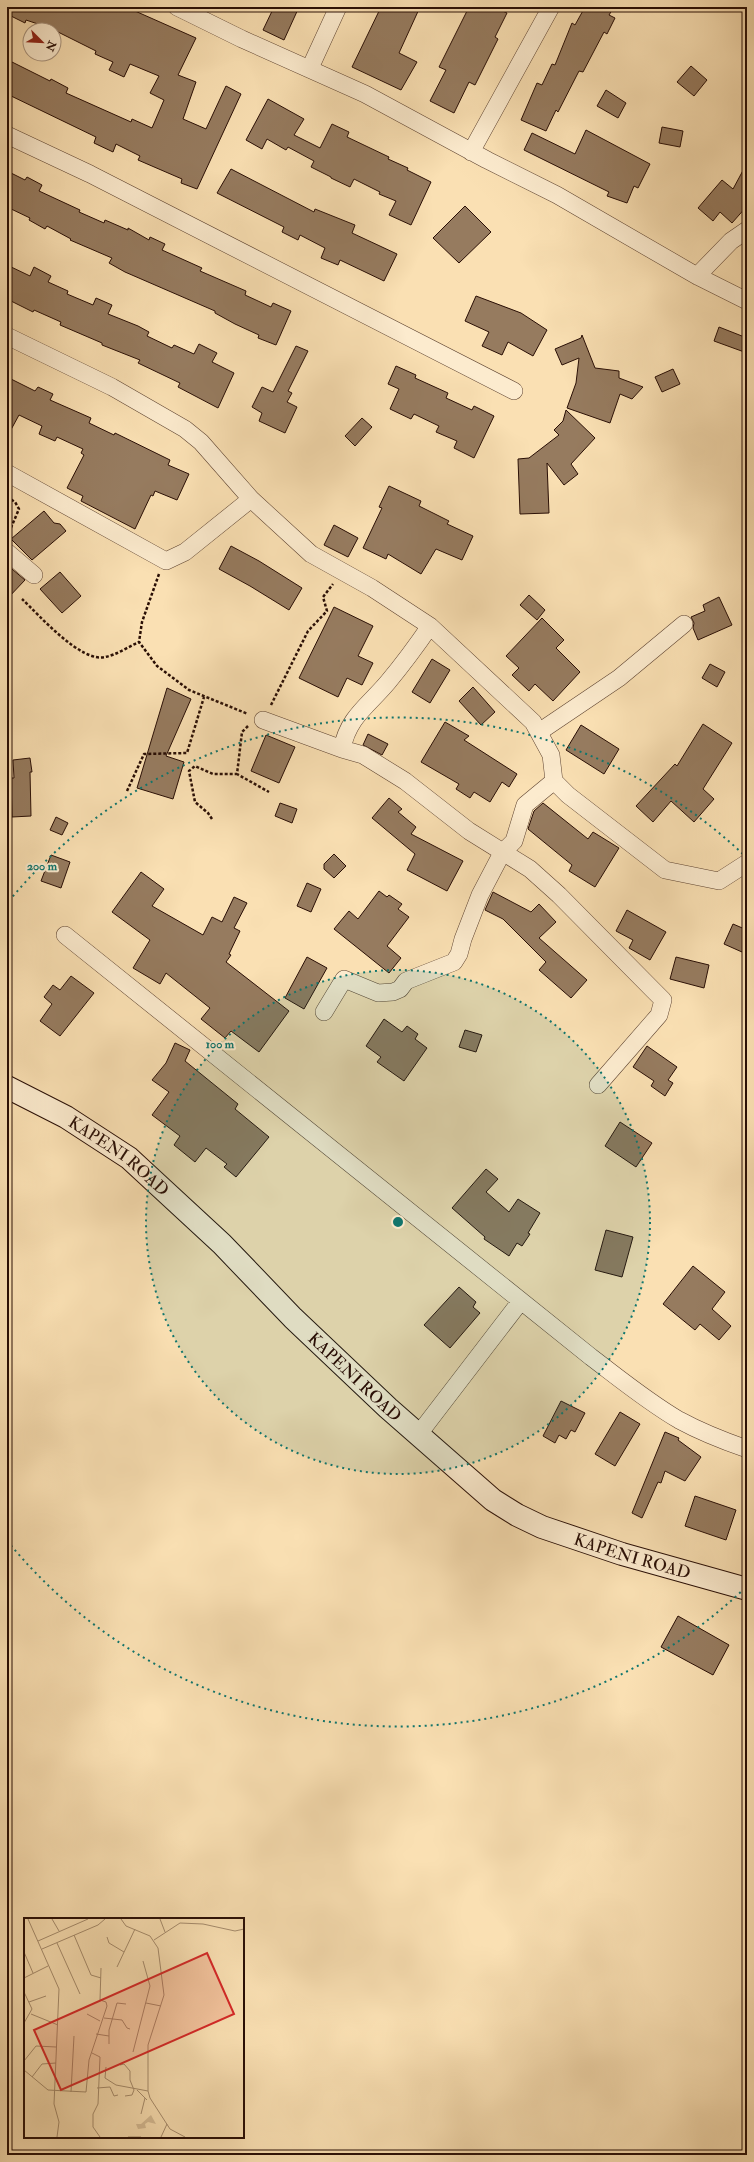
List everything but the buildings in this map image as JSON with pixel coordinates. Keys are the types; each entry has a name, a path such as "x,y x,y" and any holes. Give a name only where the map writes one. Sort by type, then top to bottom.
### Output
{"main road":[{"name":"KAPENI ROAD","path":"7,1087 66,1117 130,1158 222,1244 293,1318 418,1435 493,1500 523,1518 542,1527 622,1554 747,1589"}],"street":[{"path":"177,7 242,39 310,68 365,94 471,152 557,195 697,276 747,301"},
{"path":"310,68 338,7"},
{"path":"471,152 551,7"},
{"path":"7,135 90,174 514,391"},
{"path":"697,276 732,241 747,230"},
{"path":"7,336 112,387 185,429 201,442 251,499 311,554 372,588 430,626 533,722 540,732 550,756 554,780 568,795 665,870 719,881 747,863"},
{"path":"7,473 166,561 185,552 251,499"},
{"path":"7,552 34,575"},
{"path":"540,732 619,678 684,624"},
{"path":"342,749 344,738 351,723 392,678 430,626"},
{"path":"264,720 342,749 363,755 405,781 447,815 502,853 530,869 559,895 663,1000 660,1015 598,1085"},
{"path":"324,1012 344,980 378,993 393,992 400,989 410,979 436,971 454,962 459,954 463,939 480,895 502,853 514,841 525,805 554,780"},
{"path":"65,934 520,1302 648,1400 708,1435 747,1450"},
{"path":"418,1435 520,1302"}],"path":[{"path":"7,497 15,502 19,509 7,537"},
{"path":"166,561 146,607 139,642 156,666 189,690 264,720"},
{"path":"237,774 242,732 250,725 264,720 308,631 327,611 323,597 342,571"},
{"path":"22,599 64,638 93,657 105,657 139,642"},
{"path":"128,791 144,754 187,753 204,697"},
{"path":"212,819 208,813 195,802 189,771 195,766 213,774 237,774 269,792"}]}
